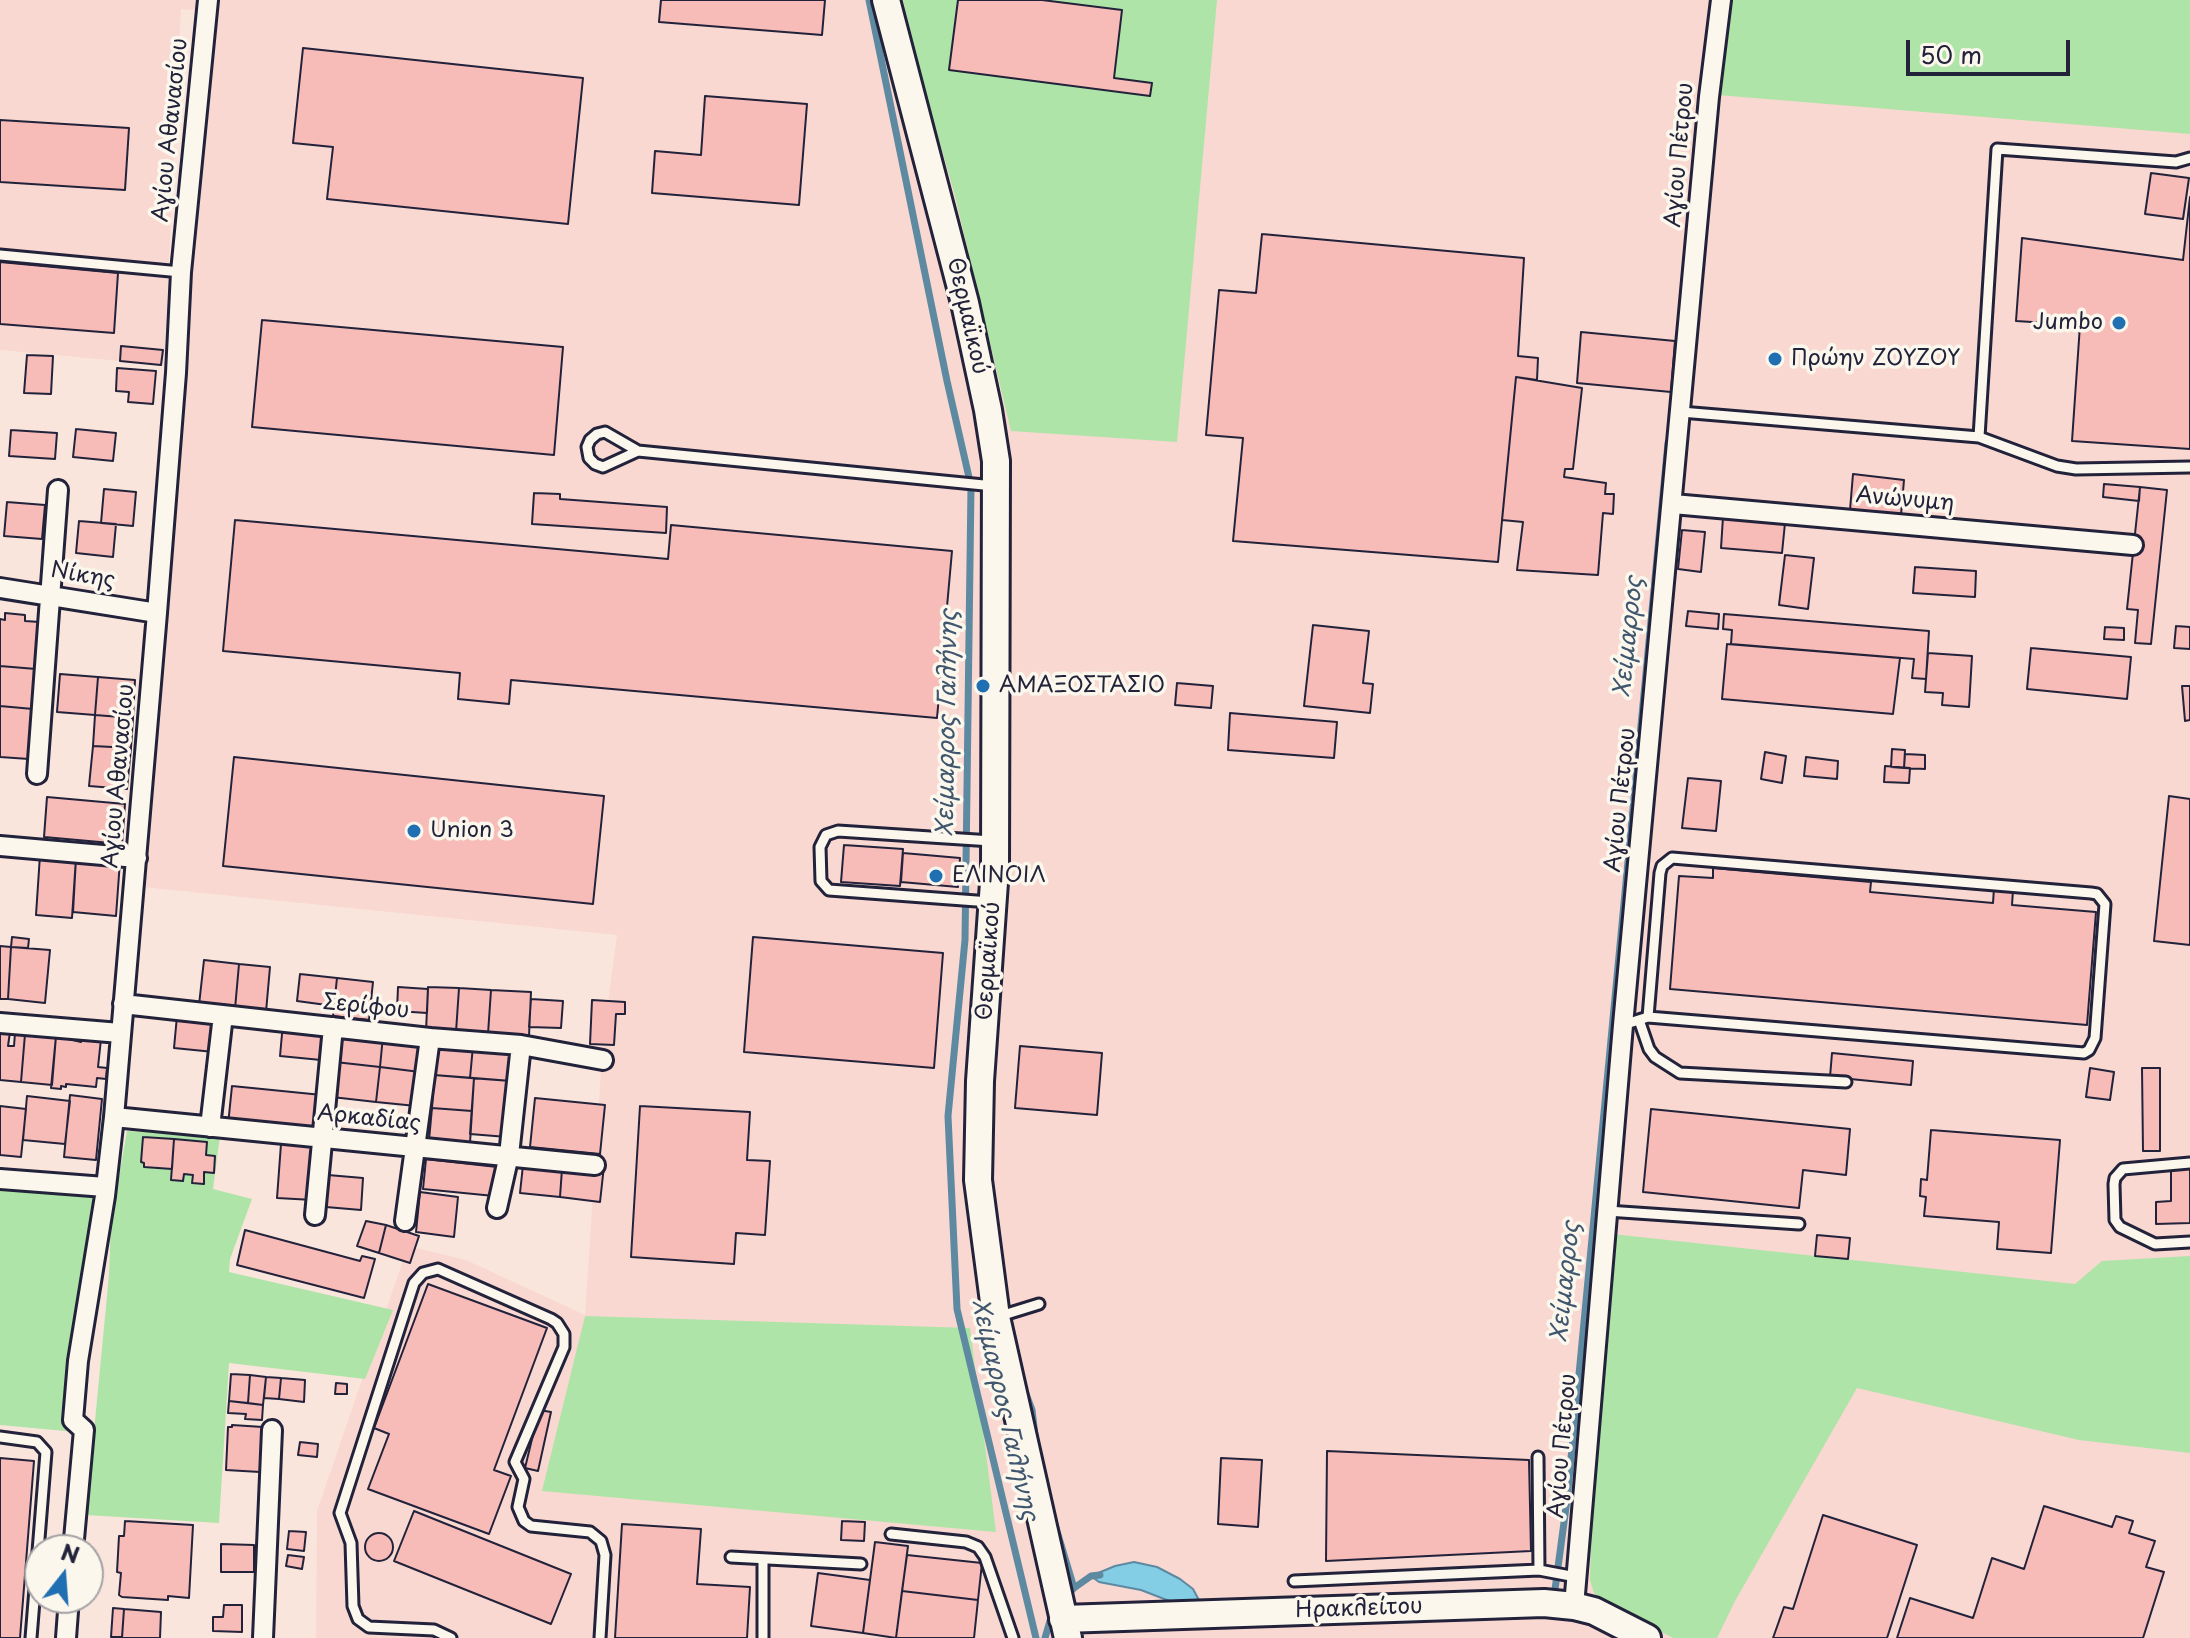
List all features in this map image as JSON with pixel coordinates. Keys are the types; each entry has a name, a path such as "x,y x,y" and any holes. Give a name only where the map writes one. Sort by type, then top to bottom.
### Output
{"street":[{"name":"Αγίου Αθανασίου","path":"74,1534 84,1430 73,1420 78,1361 114,1117 157,613 181,272 208,0"},
{"name":"Θερμαϊκού","path":"886,0 965,303 991,424 997,487 996,842 977,1153 981,1216 996,1317 1066,1628"},
{"name":"Αγίου Πέτρου","path":"1574,1606 1607,1211 1637,1021 1673,504 1709,97 1721,0"},
{"path":"37,774 58,490"},
{"name":"Ανώνυμη","path":"1673,504 2133,545"},
{"name":"Νίκης","path":"0,588 157,613"},
{"path":"0,846 137,858"},
{"name":"Σερίφου","path":"123,1004 521,1045 603,1060"},
{"path":"210,1127 223,1015"},
{"path":"0,1023 120,1033"},
{"path":"315,1215 333,1027"},
{"path":"405,1221 430,1038"},
{"path":"497,1208 509,1155 521,1045"},
{"name":"Αρκαδίας","path":"114,1117 595,1165"},
{"path":"0,1179 105,1187"},
{"path":"263,1638 272,1430"},
{"name":"Ηρακλείτου","path":"1066,1628 1518,1604 1574,1606 1604,1616 1647,1638"},
{"path":"66,1638 68,1614"}],"lane":[{"path":"1979,437 1997,149 2176,162 2190,158"},
{"path":"0,255 181,272"},
{"path":"1681,412 1979,437 2057,466 2076,469 2190,467"},
{"path":"638,451 603,467 589,458 587,447 597,434 605,432 638,451 997,487"},
{"path":"994,902 829,890 821,881 820,847 826,835 838,831 996,842"},
{"path":"1637,1021 2084,1053 2093,1045 2095,1038 2105,904 2097,894 2091,893 1672,858 1662,866 1637,1021 1655,1057 1680,1073 1846,1082"},
{"path":"2190,1163 2123,1169 2114,1184 2115,1220 2120,1227 2155,1244 2190,1242"},
{"path":"1607,1211 1799,1224"},
{"path":"451,1638 434,1630 369,1627 358,1619 353,1606 351,1543 340,1513 414,1283 423,1273 438,1269 551,1319 561,1328 564,1347 515,1462 524,1479 518,1507 520,1515 531,1526 590,1532 601,1541 605,1555 600,1638"},
{"path":"996,1317 1039,1304"},
{"path":"0,1437 37,1442 46,1452 31,1638"},
{"path":"1538,1457 1539,1570"},
{"path":"891,1534 966,1542 978,1547 985,1557 1013,1638"},
{"path":"731,1557 861,1564"},
{"path":"763,1559 763,1638"},
{"path":"1294,1581 1539,1570 1576,1577"}],"shaded area":[{"path":"0,0 2190,0 2190,1638 316,1638 317,1511 408,1246 466,1260 585,1315 603,1040 617,935 133,886 204,11 181,9 164,365 0,350"}],"green space":[{"path":"903,0 958,0 950,69 1150,96 1152,83 1114,78 1042,0 1217,0 1177,442 1011,431 954,192"},
{"path":"1728,0 2190,0 2190,134 1718,95"},
{"path":"127,1131 220,1136 213,1189 252,1199 230,1259 229,1272 393,1310 365,1379 229,1363 219,1523 86,1515 109,1275 111,1222"},
{"path":"0,1188 95,1195 76,1432 0,1425"},
{"path":"1612,1234 2075,1284 2102,1261 2190,1256 2190,1453 2079,1440 1857,1388 1717,1638 1673,1638 1601,1600 1594,1593 1590,1580"},
{"path":"585,1316 970,1328 996,1532 542,1491"}],"water":[{"path":"1134,1562 1157,1567 1180,1579 1193,1589 1200,1602 1172,1602 1141,1590 1099,1582 1091,1576"}],"building":[{"path":"661,0 825,0 822,35 659,22"},
{"path":"958,0 1042,0 1122,10 1114,78 1152,83 1150,96 949,70"},
{"path":"303,48 583,78 568,224 327,199 333,147 293,143"},
{"path":"705,96 807,104 799,205 652,193 655,151 701,155"},
{"path":"0,120 129,128 125,190 0,182"},
{"path":"2151,173 2189,178 2183,219 2145,214"},
{"name":"Jumbo","path":"2190,197 2190,449 2072,441 2080,325 2016,321 2022,238 2183,260"},
{"path":"1262,234 1524,258 1518,356 1538,358 1537,380 1516,377 1498,562 1233,541 1243,438 1206,435 1219,290 1256,293"},
{"path":"0,262 118,273 114,333 0,324"},
{"path":"262,320 563,347 554,455 252,427"},
{"path":"1581,332 1675,341 1671,392 1577,383"},
{"path":"121,346 163,350 161,365 120,361"},
{"path":"27,355 53,356 51,394 24,393"},
{"path":"117,368 156,371 153,404 128,402 129,392 116,391"},
{"path":"1516,377 1582,388 1573,469 1565,469 1564,477 1606,483 1605,494 1614,494 1613,514 1603,513 1598,575 1517,570 1523,522 1502,520"},
{"path":"76,429 116,433 113,461 73,457"},
{"path":"11,430 57,433 55,459 9,456"},
{"path":"1853,474 1904,480 1901,515 1850,510"},
{"path":"2104,484 2140,487 2139,501 2103,497"},
{"path":"2140,487 2167,490 2151,644 2135,643 2138,610 2127,609"},
{"path":"104,489 136,492 133,526 101,523"},
{"path":"534,493 560,494 560,499 667,507 666,533 532,524"},
{"path":"7,502 45,505 42,539 4,536"},
{"path":"1723,517 1785,523 1782,553 1721,548"},
{"path":"235,520 668,559 671,525 952,551 937,718 511,680 509,704 458,699 460,673 223,651"},
{"path":"79,521 116,524 113,557 76,553"},
{"path":"1682,530 1705,532 1701,572 1678,569"},
{"path":"1785,555 1814,558 1808,609 1779,605"},
{"path":"1915,567 1976,571 1975,597 1913,593"},
{"path":"1688,611 1719,614 1718,629 1686,626"},
{"path":"5,613 25,615 25,621 40,622 36,669 0,666 0,619 5,620"},
{"path":"1724,614 1929,631 1926,679 1912,678 1914,659 1731,644 1732,630 1723,629"},
{"path":"1313,625 1369,631 1363,683 1373,684 1370,713 1304,706"},
{"path":"2176,626 2190,627 2190,649 2174,648"},
{"path":"2105,627 2124,628 2124,640 2104,639"},
{"path":"1727,644 1900,658 1893,714 1722,699"},
{"path":"2031,648 2131,657 2127,699 2027,689"},
{"path":"1928,653 1972,656 1969,707 1942,705 1943,693 1925,692"},
{"path":"0,666 36,669 33,709 0,706"},
{"path":"60,674 98,677 95,715 57,712"},
{"path":"98,677 135,680 133,718 95,715"},
{"path":"1177,683 1213,686 1211,708 1175,705"},
{"path":"2182,686 2190,686 2190,720 2185,721"},
{"path":"0,706 33,709 29,759 0,757"},
{"path":"1230,713 1337,722 1334,758 1228,750"},
{"path":"95,715 133,718 131,748 93,746"},
{"path":"93,746 131,748 127,789 89,786"},
{"path":"1892,749 1905,750 1904,768 1891,767"},
{"path":"1765,752 1786,756 1782,783 1761,779"},
{"path":"1905,754 1925,755 1925,769 1904,768"},
{"name":"Union 3","path":"234,757 604,796 593,904 223,866"},
{"path":"1806,757 1838,761 1837,779 1804,776"},
{"path":"1885,766 1910,768 1909,783 1884,782"},
{"path":"1688,778 1721,781 1716,831 1682,828"},
{"path":"2169,796 2190,799 2190,945 2154,941"},
{"path":"47,797 125,804 122,844 44,837"},
{"path":"844,845 903,849 900,886 841,882"},
{"path":"903,853 960,858 958,887 901,882"},
{"path":"40,855 76,858 72,918 36,915"},
{"path":"76,858 120,861 116,916 73,912"},
{"path":"1713,868 1871,882 1870,892 1993,903 1994,888 2013,890 2012,905 2096,912 2087,1025 1670,989 1679,876 1713,878"},
{"path":"12,937 29,939 28,948 11,947"},
{"path":"753,937 943,953 934,1068 744,1052"},
{"path":"0,946 11,947 8,999 0,999"},
{"path":"11,947 50,950 45,1003 8,999"},
{"path":"204,960 239,964 235,1009 199,1005"},
{"path":"239,964 270,967 266,1012 235,1009"},
{"path":"300,974 337,978 334,1006 297,1001"},
{"path":"337,978 373,982 369,1020 333,1016"},
{"path":"398,987 428,989 427,1013 397,1011"},
{"path":"428,987 459,988 456,1032 426,1031"},
{"path":"459,988 491,990 488,1034 456,1032"},
{"path":"491,990 531,992 529,1036 488,1034"},
{"path":"531,999 563,1001 561,1028 529,1027"},
{"path":"592,1000 625,1002 625,1014 616,1014 614,1045 590,1044"},
{"path":"177,1016 217,1020 214,1052 174,1048"},
{"path":"283,1023 324,1027 321,1060 280,1056"},
{"path":"0,1031 10,1032 8,1046 14,1046 15,1033 25,1034 21,1082 0,1080"},
{"path":"339,1031 383,1036 380,1067 335,1062"},
{"path":"25,1034 56,1036 52,1085 21,1082"},
{"path":"56,1036 81,1042 82,1037 101,1039 98,1067 107,1068 106,1079 97,1078 96,1087 66,1084 61,1089 51,1088"},
{"path":"383,1036 423,1041 420,1072 380,1067"},
{"path":"436,1043 473,1046 470,1078 434,1075"},
{"path":"473,1046 513,1049 511,1081 470,1078"},
{"path":"1020,1046 1102,1053 1097,1115 1015,1108"},
{"path":"1832,1053 1913,1061 1911,1085 1830,1077"},
{"path":"335,1062 380,1067 376,1102 332,1097"},
{"path":"380,1067 420,1072 416,1106 376,1102"},
{"path":"2090,1068 2114,1072 2110,1100 2086,1097"},
{"path":"2142,1068 2160,1068 2160,1151 2143,1151"},
{"path":"434,1075 474,1078 472,1111 432,1108"},
{"path":"474,1078 511,1081 507,1137 470,1134"},
{"path":"232,1086 322,1095 318,1133 228,1125"},
{"path":"70,1095 102,1099 96,1160 64,1157"},
{"path":"27,1096 70,1101 65,1144 23,1140"},
{"path":"535,1098 605,1105 600,1154 530,1147"},
{"path":"0,1106 26,1109 21,1157 0,1155"},
{"path":"640,1106 750,1112 747,1160 770,1161 765,1235 736,1233 734,1264 631,1257"},
{"path":"432,1108 472,1111 470,1143 429,1140"},
{"path":"1651,1109 1850,1129 1846,1175 1803,1170 1799,1208 1643,1192"},
{"path":"1931,1130 2060,1140 2051,1253 1997,1249 1999,1222 1924,1216 1926,1197 1920,1196 1921,1179 1927,1180"},
{"path":"143,1137 174,1139 172,1169 144,1167 141,1162"},
{"path":"174,1139 207,1142 206,1155 215,1156 214,1173 204,1172 204,1184 192,1183 193,1175 184,1174 183,1181 171,1180"},
{"path":"281,1144 317,1146 313,1200 277,1198"},
{"path":"426,1159 497,1167 494,1196 423,1189"},
{"path":"571,1163 604,1166 600,1202 560,1197 562,1169"},
{"path":"523,1165 562,1169 560,1197 520,1193"},
{"path":"2190,1168 2190,1223 2156,1224 2156,1202 2171,1201 2171,1169"},
{"path":"328,1175 363,1178 361,1210 326,1207"},
{"path":"420,1192 458,1197 454,1237 416,1232"},
{"path":"366,1221 386,1225 379,1253 357,1246"},
{"path":"386,1225 419,1236 410,1263 379,1253"},
{"path":"245,1230 360,1261 362,1256 375,1259 364,1298 237,1265"},
{"path":"1817,1235 1850,1238 1848,1259 1815,1256"},
{"path":"428,1284 547,1328 494,1470 511,1476 489,1534 368,1489 389,1434 374,1428"},
{"path":"231,1374 250,1375 248,1403 229,1401"},
{"path":"250,1375 266,1377 263,1405 248,1403"},
{"path":"266,1377 281,1378 279,1399 264,1398"},
{"path":"281,1378 305,1380 304,1402 279,1399"},
{"path":"336,1383 347,1384 347,1394 335,1394"},
{"path":"229,1401 263,1405 262,1420 245,1419 246,1414 228,1413"},
{"path":"539,1410 551,1412 538,1471 525,1468"},
{"path":"228,1427 263,1427 260,1472 226,1470"},
{"path":"300,1442 318,1444 317,1457 298,1455"},
{"path":"1327,1451 1529,1460 1531,1551 1326,1561"},
{"path":"0,1458 34,1461 28,1534 24,1534 20,1638 0,1638"},
{"path":"1221,1458 1262,1460 1258,1527 1218,1524"},
{"path":"2044,1506 2112,1527 2116,1516 2133,1521 2129,1533 2155,1541 2146,1567 2164,1572 2143,1638 1897,1638 1910,1598 1973,1618 1992,1558 2024,1569"},
{"path":"414,1511 571,1574 551,1624 394,1561"},
{"path":"1823,1515 1917,1545 1887,1638 1773,1638 1784,1607 1793,1609"},
{"path":"125,1521 193,1525 189,1598 168,1596 168,1600 119,1595 119,1536 124,1536"},
{"path":"842,1521 865,1522 864,1541 841,1540"},
{"path":"622,1524 701,1529 697,1584 750,1587 747,1638 615,1638"},
{"path":"289,1531 306,1532 304,1551 287,1549"},
{"path":"379,1533 389,1537 393,1547 389,1557 379,1561 369,1557 365,1547 369,1537"},
{"path":"875,1542 908,1546 896,1638 863,1633"},
{"path":"221,1544 254,1545 254,1572 221,1572"},
{"path":"288,1555 304,1557 302,1569 286,1566"},
{"path":"907,1555 982,1563 978,1600 902,1591"},
{"path":"818,1573 870,1580 863,1633 811,1626"},
{"path":"902,1591 978,1600 974,1638 896,1638"},
{"path":"224,1605 242,1605 242,1632 213,1631 213,1617 223,1617"},
{"path":"113,1608 124,1609 122,1637 111,1637"},
{"path":"124,1609 161,1612 160,1638 122,1638"}],"waterway":[{"name":"Χείμαρρος Γαλήνης","path":"869,0 971,486 965,940 948,1116 957,1309 1036,1638"},
{"name":"Χείμαρρος","path":"1554,1597 1567,1500 1668,443"},
{"name":"Χείμαρρος Γαλήνης","path":"1026,1394 1032,1410 1035,1436"},
{"name":"Χείμαρρος Γαλήνης","path":"1053,1518 1074,1588"},
{"name":"Χείμαρρος","path":"1064,1598 1091,1576 1100,1575"},
{"name":"Χείμαρρος","path":"1045,1638 1052,1614"}],"place":[{"name":"Jumbo","path":"2119,323"},
{"name":"Πρώην ΖΟΥΖΟΥ","path":"1775,359"},
{"name":"ΑΜΑΞΟΣΤΑΣΙΟ","path":"983,686"},
{"name":"Union 3","path":"414,831"},
{"name":"ΕΛΙΝΟΙΛ","path":"936,876"}]}
